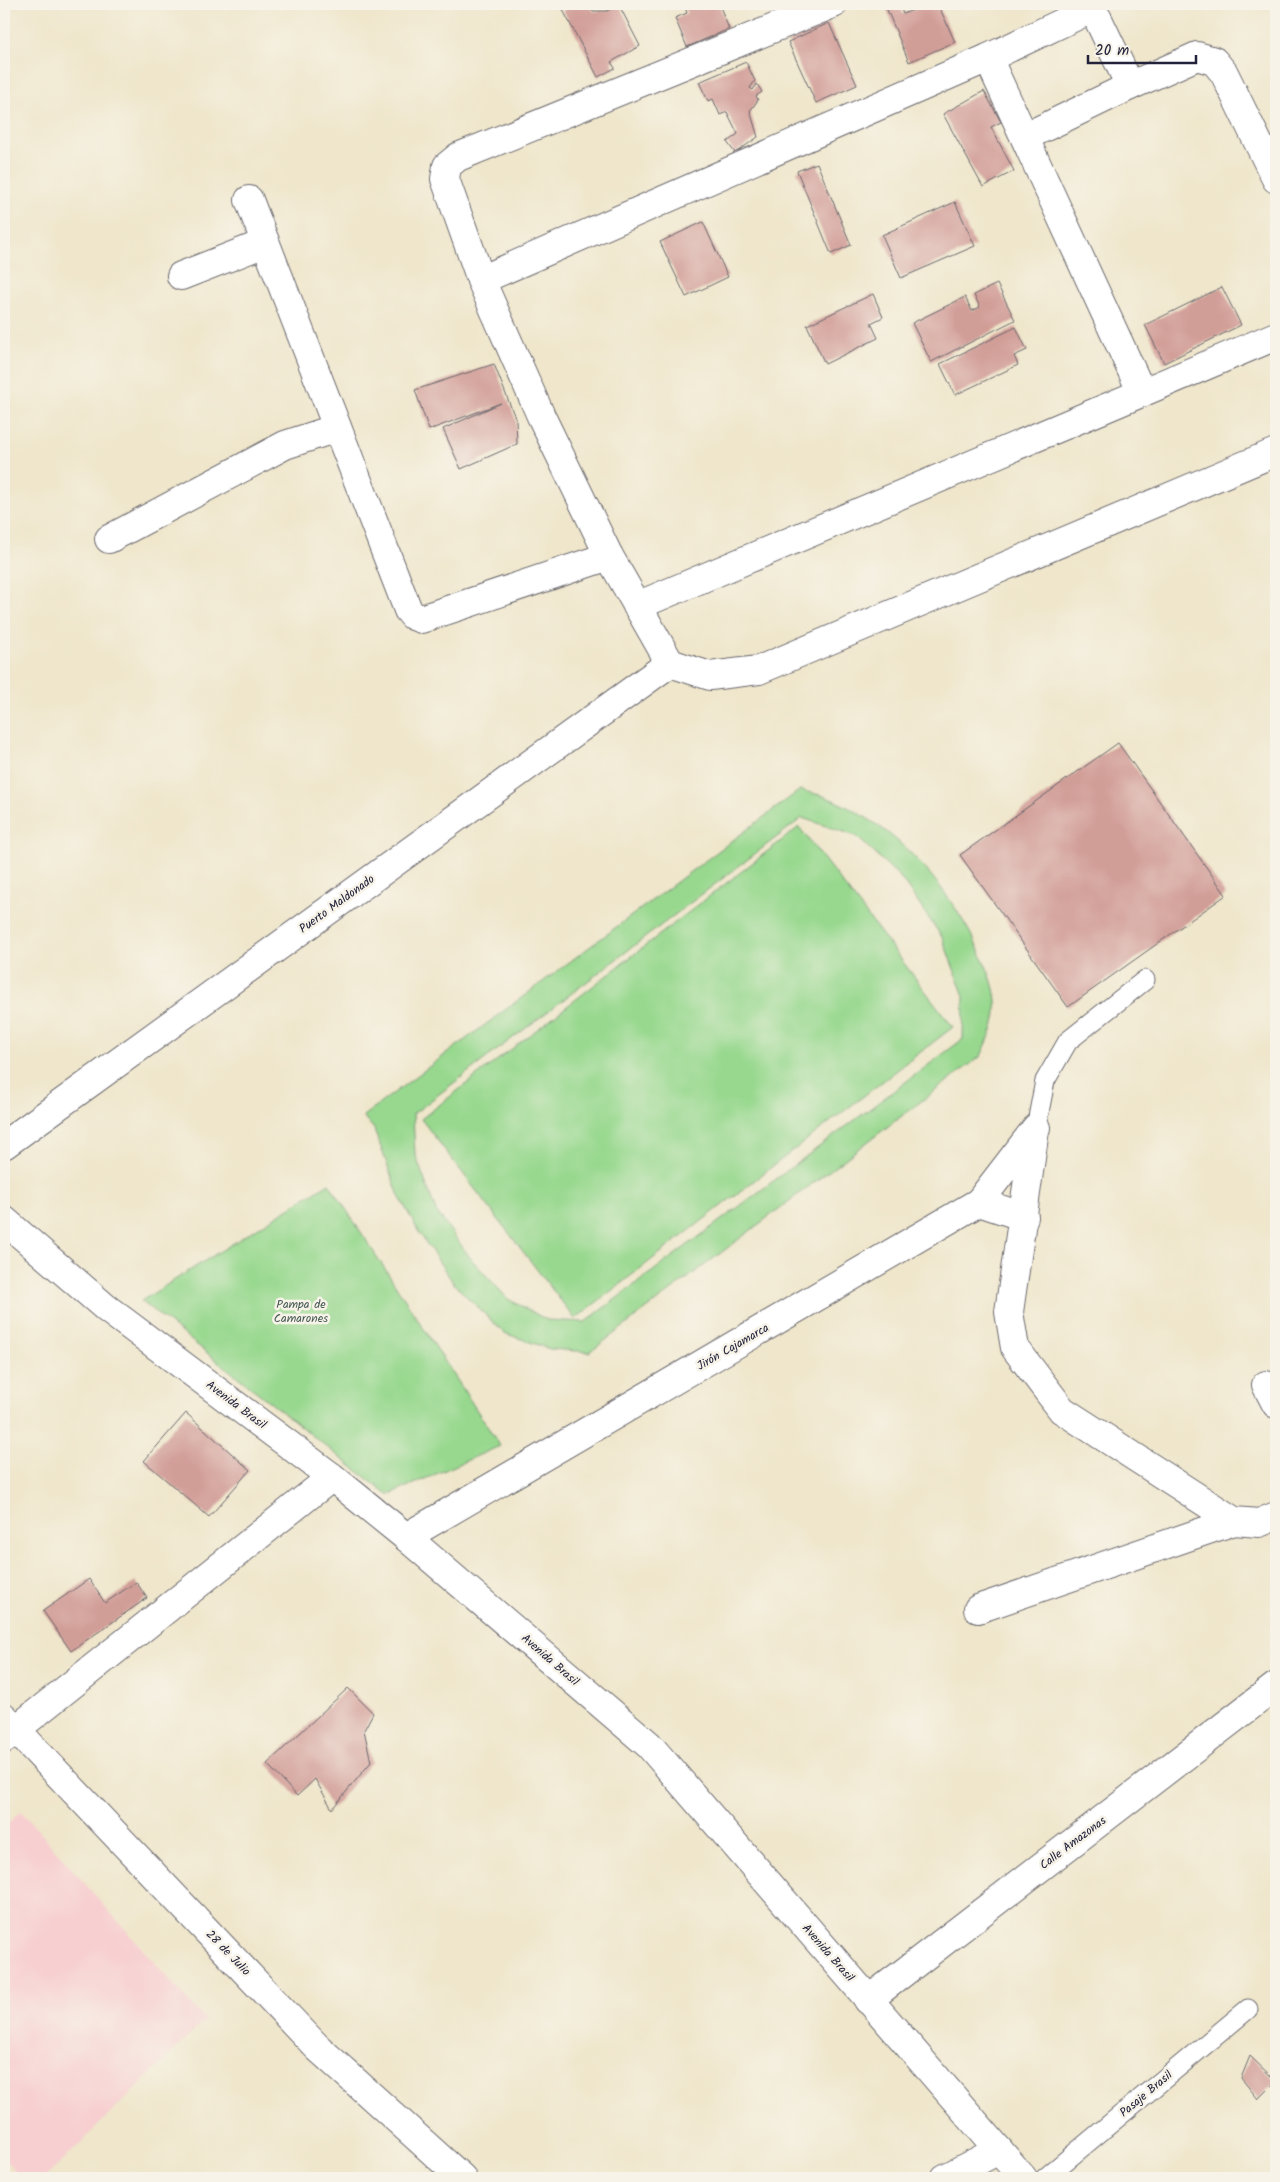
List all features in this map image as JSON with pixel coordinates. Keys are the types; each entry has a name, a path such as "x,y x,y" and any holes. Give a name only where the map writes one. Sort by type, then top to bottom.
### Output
{"street":[{"path":"832,4 458,157 447,166 445,179 482,280 541,416 609,556 670,663 710,676 759,670 1276,452"},
{"path":"482,280 988,58 1087,11 1094,13 1098,18 1130,86"},
{"path":"1025,137 1197,56 1214,61 1224,73 1276,179"},
{"path":"988,58 1142,393"},
{"path":"249,200 408,610 413,616 421,619 609,556"},
{"path":"182,276 265,243"},
{"path":"637,606 1276,336"},
{"path":"109,539 285,445 337,428"},
{"name":"Puerto Maldonado","path":"4,1145 670,663"},
{"path":"1036,1128 1009,1312 1015,1348 1062,1410 1234,1521"},
{"name":"Jirón Cajamarca","path":"406,1537 979,1202 1036,1128"},
{"path":"979,1202 1024,1217"},
{"name":"Avenida Brasil","path":"4,1220 106,1308 332,1477 406,1537 649,1745 1023,2178"},
{"path":"7,1728 332,1477"},
{"path":"978,1609 1234,1521 1259,1523 1276,1516"},
{"name":"Calle Amazonas","path":"868,2000 1276,1686"},
{"name":"28 de Julio","path":"7,1728 317,2047 462,2178"},
{"path":"945,2178 999,2150"}],"lane":[{"path":"1036,1128 1045,1081 1068,1042 1145,980"},
{"name":"Pasaje Brasil","path":"1045,2178 1248,2009"}],"shaded area":[{"path":"21,1811 205,2020 45,2178 21,2178 4,2158 4,1827"}],"green space":[{"path":"800,790 829,798 856,812 878,825 916,858 947,897 974,940 991,978 995,994 996,1016 981,1056 590,1352 550,1349 504,1333 455,1285 420,1234 399,1196 374,1129 363,1116","holes":["802,818 856,836 900,877 942,937 964,996 963,1039 585,1322 547,1320 508,1299 472,1260 436,1211 415,1154 413,1114"]},
{"path":"799,827 953,1027 575,1319 421,1119"},
{"name":"Pampa de Camarones","path":"329,1183 500,1446 388,1495 141,1301"}],"building":[{"path":"574,4 589,4 593,11 607,11 619,5 640,46 611,62 615,68 598,77 563,10"},
{"path":"675,4 719,4 729,29 687,47 675,18 687,13 684,5 676,8"},
{"path":"899,4 903,14 918,8 918,4 938,4 955,42 909,62 885,5"},
{"path":"829,23 857,85 816,103 788,42"},
{"path":"746,62 755,81 750,88 753,90 757,84 762,92 756,96 758,100 750,111 758,137 735,153 727,142 738,134 727,112 720,115 713,99 708,101 699,82"},
{"path":"984,91 1001,122 991,127 1014,171 983,187 943,114"},
{"path":"817,163 851,245 831,254 797,171"},
{"path":"955,202 975,246 901,278 882,235"},
{"path":"703,222 728,277 686,297 660,242"},
{"path":"997,284 1015,320 931,362 912,323 965,297 972,311 980,307 974,295"},
{"path":"1222,287 1241,325 1164,363 1145,325"},
{"path":"873,294 883,317 871,323 878,338 825,364 807,325"},
{"path":"1016,327 1027,350 1014,356 1018,365 955,395 940,364"},
{"path":"494,364 516,420 517,444 461,469 443,429 501,403 429,430 415,390"},
{"path":"1118,743 1226,895 1068,1007 960,855"},
{"path":"186,1413 250,1470 209,1517 144,1461"},
{"path":"89,1579 105,1603 136,1582 147,1598 71,1651 43,1611"},
{"path":"348,1688 373,1713 364,1730 371,1762 332,1809 315,1779 297,1796 267,1764"},
{"path":"1250,2056 1276,2081 1258,2099 1241,2078"}]}
